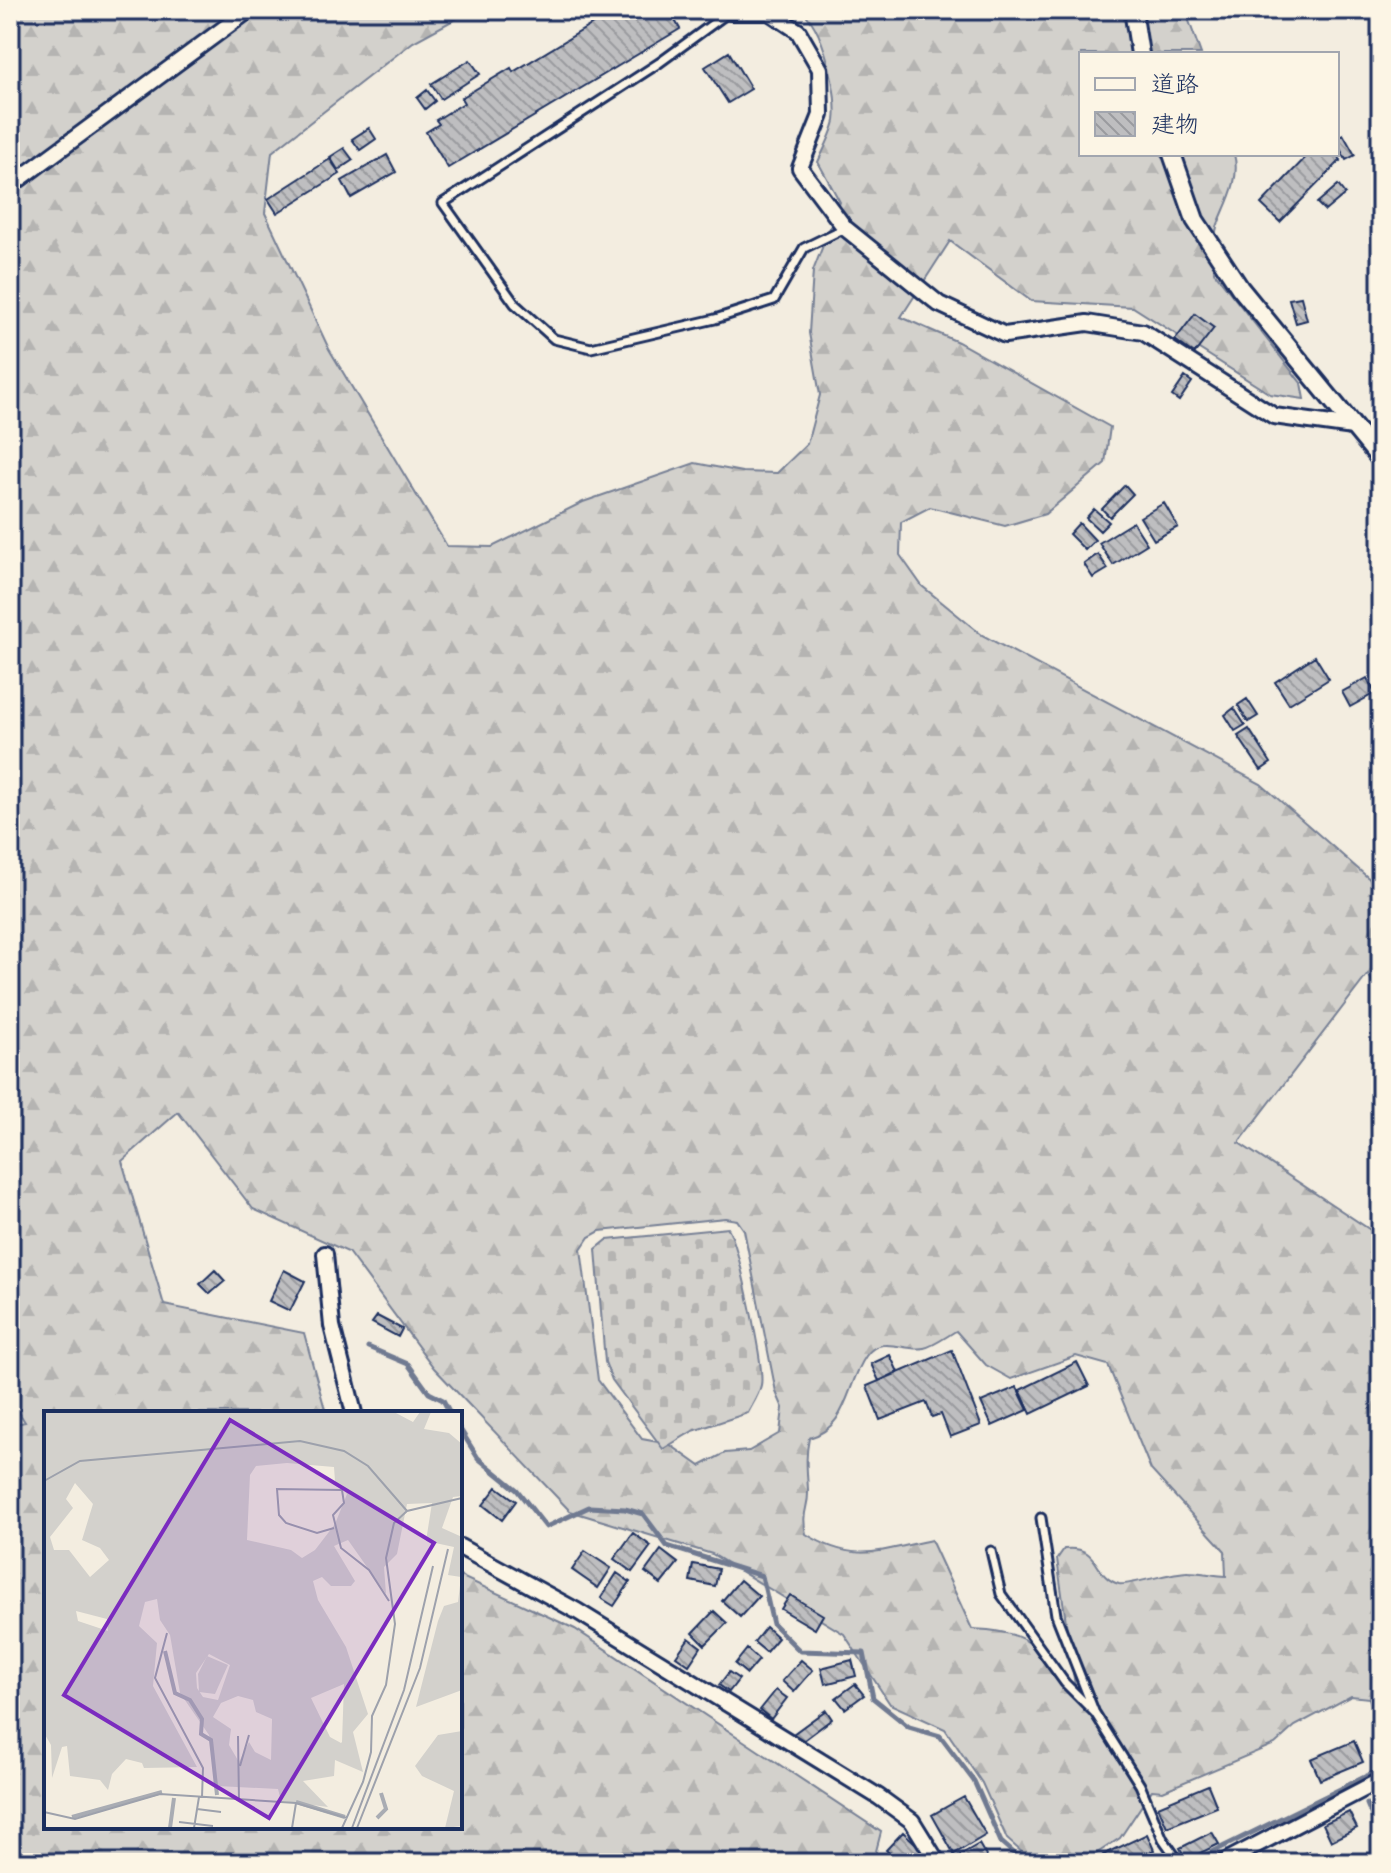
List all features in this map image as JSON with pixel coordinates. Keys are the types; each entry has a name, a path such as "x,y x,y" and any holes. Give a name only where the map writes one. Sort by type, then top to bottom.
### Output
{"street":[{"path":"10,186 249,10"},
{"path":"1133,10 1140,52"},
{"path":"729,12 769,12 798,31 820,69 821,115 800,168 845,228 939,304 1005,335 1087,323 1143,332 1274,416 1353,427"},
{"path":"1173,156 1195,220 1240,288 1381,460"},
{"path":"325,1254 332,1326 353,1411"},
{"path":"462,1548 577,1611 879,1797 912,1821 938,1863"},
{"path":"1222,1863 1381,1780"}],"lane":[{"path":"729,12 659,63 443,203 532,323 554,339 591,348 715,319 774,300 804,248 845,228"},
{"path":"1041,1518 1056,1615 1095,1713 1140,1785 1163,1839 1180,1863"},
{"path":"991,1551 1001,1594 1007,1604 1065,1683 1095,1713"}],"green space":[{"path":"10,10 472,10 413,42 272,152 265,213 329,349 447,546 492,547 583,502 695,463 742,472 777,473 807,444 820,395 809,333 813,271 840,202 818,162 835,121 832,78 816,29 800,10 1185,10 1200,52 1079,52 1079,156 1234,156 1236,173 1232,191 1216,232 1214,272 1301,383 1304,399 1270,394 1133,307 1031,301 950,241 901,317 958,342 1110,427 1105,463 1045,514 1005,526 930,507 901,522 900,555 922,586 982,635 1261,784 1381,889 1381,996 1368,974 1239,1143 1381,1237 1381,1736 1369,1698 1351,1696 1295,1726 1275,1744 1163,1791 1152,1790 1120,1838 1082,1863 1034,1863 1007,1839 982,1783 945,1729 890,1704 844,1634 712,1554 570,1511 434,1368 348,1252 253,1209 178,1112 122,1161 164,1305 304,1333 325,1411 44,1411 44,1829 462,1829 462,1577 575,1629 881,1832 875,1855 842,1863 10,1863 10,1425 25,1422 10,1398","holes":["725,1218 737,1220 744,1230 776,1392 783,1408 780,1433 749,1451 725,1453 700,1466 669,1444 642,1439 598,1380 581,1249 589,1237 600,1231","956,1331 986,1365 1011,1379 1076,1356 1108,1365 1151,1470 1225,1551 1226,1576 1187,1572 1119,1584 1104,1575 1085,1552 1064,1549 1057,1559 1075,1686 1031,1644 1007,1633 972,1629 931,1540 881,1551 853,1552 838,1549 806,1534 804,1520 808,1496 809,1438 832,1425 845,1404 859,1367 872,1350 886,1345 924,1348"]},
{"path":"728,1228 750,1306 759,1356 760,1389 748,1413 693,1431 663,1449 612,1380 605,1362 596,1249 607,1240"}],"building":[{"path":"616,10 661,10 664,16 670,12 680,29 448,168 426,132 439,124 436,120 464,103 461,98 511,68 513,72"},
{"path":"729,52 751,89 728,103 705,67"},
{"path":"470,60 480,74 441,99 431,84"},
{"path":"427,90 435,101 425,109 417,98"},
{"path":"369,128 376,139 360,150 352,139"},
{"path":"1343,134 1355,155 1346,160 1339,147 1339,136"},
{"path":"344,148 353,160 338,170 330,157"},
{"path":"387,155 396,172 351,198 342,181"},
{"path":"1307,156 1337,156 1341,160 1280,222 1261,204"},
{"path":"330,159 340,174 277,213 268,199"},
{"path":"1338,185 1345,194 1325,211 1317,203"},
{"path":"1301,297 1307,320 1296,323 1289,299"},
{"path":"1195,314 1214,328 1194,354 1175,340"},
{"path":"1185,377 1192,382 1179,401 1172,396"},
{"path":"1125,485 1133,494 1110,517 1102,509"},
{"path":"1164,503 1178,527 1154,540 1140,517"},
{"path":"1094,509 1109,522 1100,531 1086,518"},
{"path":"1133,522 1147,544 1113,565 1099,543"},
{"path":"1079,523 1095,540 1085,550 1069,534"},
{"path":"1098,554 1108,569 1093,578 1084,564"},
{"path":"1315,656 1329,679 1289,704 1275,682"},
{"path":"1367,678 1375,693 1350,707 1342,692"},
{"path":"1247,699 1258,716 1248,722 1238,705"},
{"path":"1234,708 1245,725 1235,731 1225,715"},
{"path":"1249,729 1271,763 1261,770 1238,736"},
{"path":"215,1270 225,1281 210,1294 200,1284"},
{"path":"284,1270 305,1281 290,1311 269,1301"},
{"path":"377,1316 402,1329 398,1337 372,1323"},
{"path":"952,1350 981,1425 950,1437 941,1414 932,1417 926,1402 880,1420 867,1386"},
{"path":"890,1355 898,1372 879,1381 871,1364"},
{"path":"1077,1362 1089,1386 1031,1414 1020,1390"},
{"path":"1017,1387 1028,1410 992,1426 981,1402"},
{"path":"497,1487 516,1501 502,1520 483,1505"},
{"path":"633,1533 651,1546 632,1572 614,1559"},
{"path":"661,1550 678,1563 661,1584 645,1572"},
{"path":"585,1551 611,1568 598,1588 572,1570"},
{"path":"693,1564 719,1569 715,1586 690,1581"},
{"path":"617,1573 630,1582 614,1606 601,1598"},
{"path":"740,1580 759,1596 740,1617 722,1601"},
{"path":"790,1595 823,1615 815,1629 781,1609"},
{"path":"714,1611 727,1623 705,1645 693,1633"},
{"path":"766,1627 778,1638 766,1652 754,1642"},
{"path":"689,1638 701,1647 689,1665 676,1656"},
{"path":"747,1649 759,1660 747,1674 735,1664"},
{"path":"801,1660 813,1670 794,1692 782,1681"},
{"path":"852,1660 856,1676 825,1684 821,1668"},
{"path":"729,1672 739,1679 729,1692 719,1685"},
{"path":"855,1684 864,1695 845,1709 836,1698"},
{"path":"776,1690 787,1698 771,1719 760,1710"},
{"path":"826,1710 832,1719 800,1743 793,1734"},
{"path":"1354,1741 1363,1762 1320,1780 1311,1759"},
{"path":"1208,1785 1217,1807 1167,1827 1158,1806"},
{"path":"964,1797 986,1835 954,1854 932,1815"},
{"path":"1349,1812 1357,1828 1331,1841 1323,1824"},
{"path":"903,1832 925,1852 914,1863 899,1863 886,1850"},
{"path":"1212,1832 1219,1844 1186,1860 1180,1848"},
{"path":"1147,1834 1154,1850 1127,1863 1106,1863 1103,1855"},
{"path":"979,1844 990,1863 962,1863 958,1856"},
{"path":"1309,1851 1314,1863 1282,1863"}],"waterway":[{"path":"368,1347 408,1364 429,1393 443,1400 449,1411"},
{"path":"462,1432 478,1458 517,1490 546,1527 589,1507 625,1509 643,1514 667,1546 762,1576 773,1624 800,1651 864,1653 873,1698 909,1727 940,1736 974,1781 1001,1842 1025,1863"},
{"path":"1190,1863 1381,1769"},
{"path":"1367,1804 1381,1837"}]}
